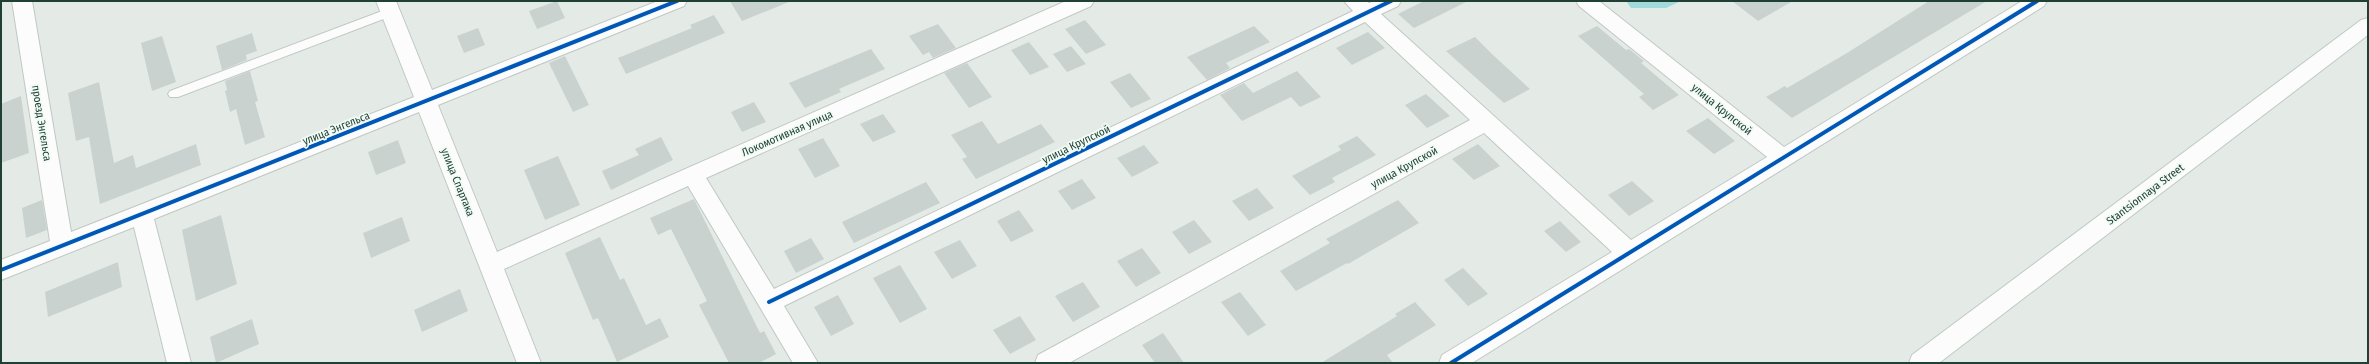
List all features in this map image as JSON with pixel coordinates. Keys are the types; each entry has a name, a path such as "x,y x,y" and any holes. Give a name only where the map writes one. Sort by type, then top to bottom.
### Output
{"street":[{"name":"проезд Энгельса","path":"22,1 62,246"},
{"name":"улица Энгельса","path":"1,270 677,1"},
{"name":"Локомотивная улица","path":"490,265 1084,1"},
{"name":"улица Крупской","path":"770,302 1361,7 1390,1"},
{"name":"улица Крупской","path":"1586,1 1783,158"},
{"path":"1451,363 2037,1"},
{"name":"улица Спартака","path":"388,6 529,363"},
{"path":"1361,7 1487,121 1629,253"},
{"name":"Stantsionnaya Street","path":"1921,363 2368,25"},
{"name":"улица Крупской","path":"1048,363 1487,121"},
{"path":"693,175 806,363"},
{"path":"142,215 179,363"}],"lane":[{"path":"174,94 388,6"}],"water":[{"path":"1626,1 1681,1 1666,8 1631,8"}],"building":[{"path":"557,1 565,18 537,29 529,11"},
{"path":"730,1 789,1 789,2 742,21"},
{"path":"1424,1 1468,1 1414,28 1398,14"},
{"path":"1732,1 1793,1 1758,21"},
{"path":"1929,1 1987,1 1792,118 1766,97 1785,86 1787,88 1847,53"},
{"path":"714,15 725,33 626,74 618,58 692,28 690,25"},
{"path":"1085,20 1106,45 1086,54 1065,29"},
{"path":"938,24 956,48 933,58 929,52 923,55 909,36"},
{"path":"1254,26 1270,42 1226,63 1230,68 1207,80 1187,57"},
{"path":"1597,26 1626,50 1629,49 1644,61 1641,63 1679,95 1653,110 1639,97 1644,94 1578,36"},
{"path":"478,28 485,45 464,53 457,36"},
{"path":"1368,32 1385,48 1352,65 1336,48"},
{"path":"252,33 257,51 246,55 247,60 222,70 216,46"},
{"path":"162,36 176,82 152,91 141,43"},
{"path":"1475,37 1530,89 1504,103 1446,51"},
{"path":"1029,42 1049,67 1030,75 1011,50"},
{"path":"1071,46 1086,64 1067,72 1053,54"},
{"path":"871,49 885,69 839,89 841,92 805,108 789,83"},
{"path":"565,56 589,105 573,112 549,63"},
{"path":"967,63 992,97 969,108 944,73"},
{"path":"250,71 258,101 255,102 265,137 245,145 236,109 230,112 225,91 227,90 225,81"},
{"path":"1297,71 1321,97 1300,107 1291,97 1242,121 1220,95 1244,83 1253,93"},
{"path":"1130,73 1151,99 1131,108 1110,82"},
{"path":"99,82 114,163 133,155 136,168 196,144 201,165 100,204 89,137 76,141 68,93"},
{"path":"1426,94 1450,116 1427,128 1405,105"},
{"path":"21,96 29,153 1,163 1,104"},
{"path":"754,102 766,122 742,132 731,112"},
{"path":"883,114 896,132 873,142 860,124"},
{"path":"1708,118 1735,141 1714,154 1686,131"},
{"path":"982,121 998,144 1041,124 1055,142 976,179 962,159 967,157 951,135"},
{"path":"1357,136 1376,155 1332,178 1335,182 1310,195 1292,176 1341,150 1338,146"},
{"path":"661,137 673,160 611,190 602,171 639,155 635,149"},
{"path":"823,138 840,166 815,178 798,149"},
{"path":"398,140 406,163 376,175 368,152"},
{"path":"1478,144 1500,166 1474,180 1452,159"},
{"path":"1144,145 1159,163 1132,177 1117,158"},
{"path":"558,156 580,205 545,220 524,170"},
{"path":"1082,179 1096,198 1072,210 1058,191"},
{"path":"1632,181 1654,201 1629,216 1608,195"},
{"path":"926,182 940,203 854,243 842,222"},
{"path":"1257,188 1274,208 1249,221 1232,201"},
{"path":"694,199 760,333 764,331 776,354 759,363 729,363 699,305 707,301 671,229 658,235 650,218"},
{"path":"42,200 47,230 26,238 22,208"},
{"path":"1398,200 1419,223 1348,264 1347,263 1296,291 1280,271 1330,243 1326,239"},
{"path":"1019,210 1034,231 1011,242 997,221"},
{"path":"221,215 237,284 196,301 182,230"},
{"path":"402,217 410,241 371,258 363,233"},
{"path":"1194,220 1212,242 1189,254 1172,232"},
{"path":"1560,221 1581,242 1566,252 1544,231"},
{"path":"600,237 620,280 624,278 646,325 660,318 669,337 617,362 598,318 593,320 565,253"},
{"path":"811,238 824,259 796,273 784,251"},
{"path":"960,240 977,266 952,279 934,252"},
{"path":"1142,248 1161,273 1136,287 1117,261"},
{"path":"118,262 122,287 48,317 45,292"},
{"path":"900,265 927,309 900,323 873,278"},
{"path":"1463,268 1488,294 1468,306 1444,280"},
{"path":"1083,282 1100,307 1073,322 1055,296"},
{"path":"460,289 468,311 422,332 414,310"},
{"path":"1240,292 1266,325 1248,336 1221,302"},
{"path":"838,295 854,324 831,336 814,307"},
{"path":"1415,302 1436,325 1387,355 1393,363 1321,363 1397,316 1395,314"},
{"path":"1020,316 1036,340 1010,354 993,330"},
{"path":"252,319 259,344 216,363 210,337"},
{"path":"1163,333 1184,363 1155,363 1142,345"}],"cycle path":[{"path":"1,270 677,1"},
{"path":"769,302 1391,1"},
{"path":"1451,363 2037,1"}]}
